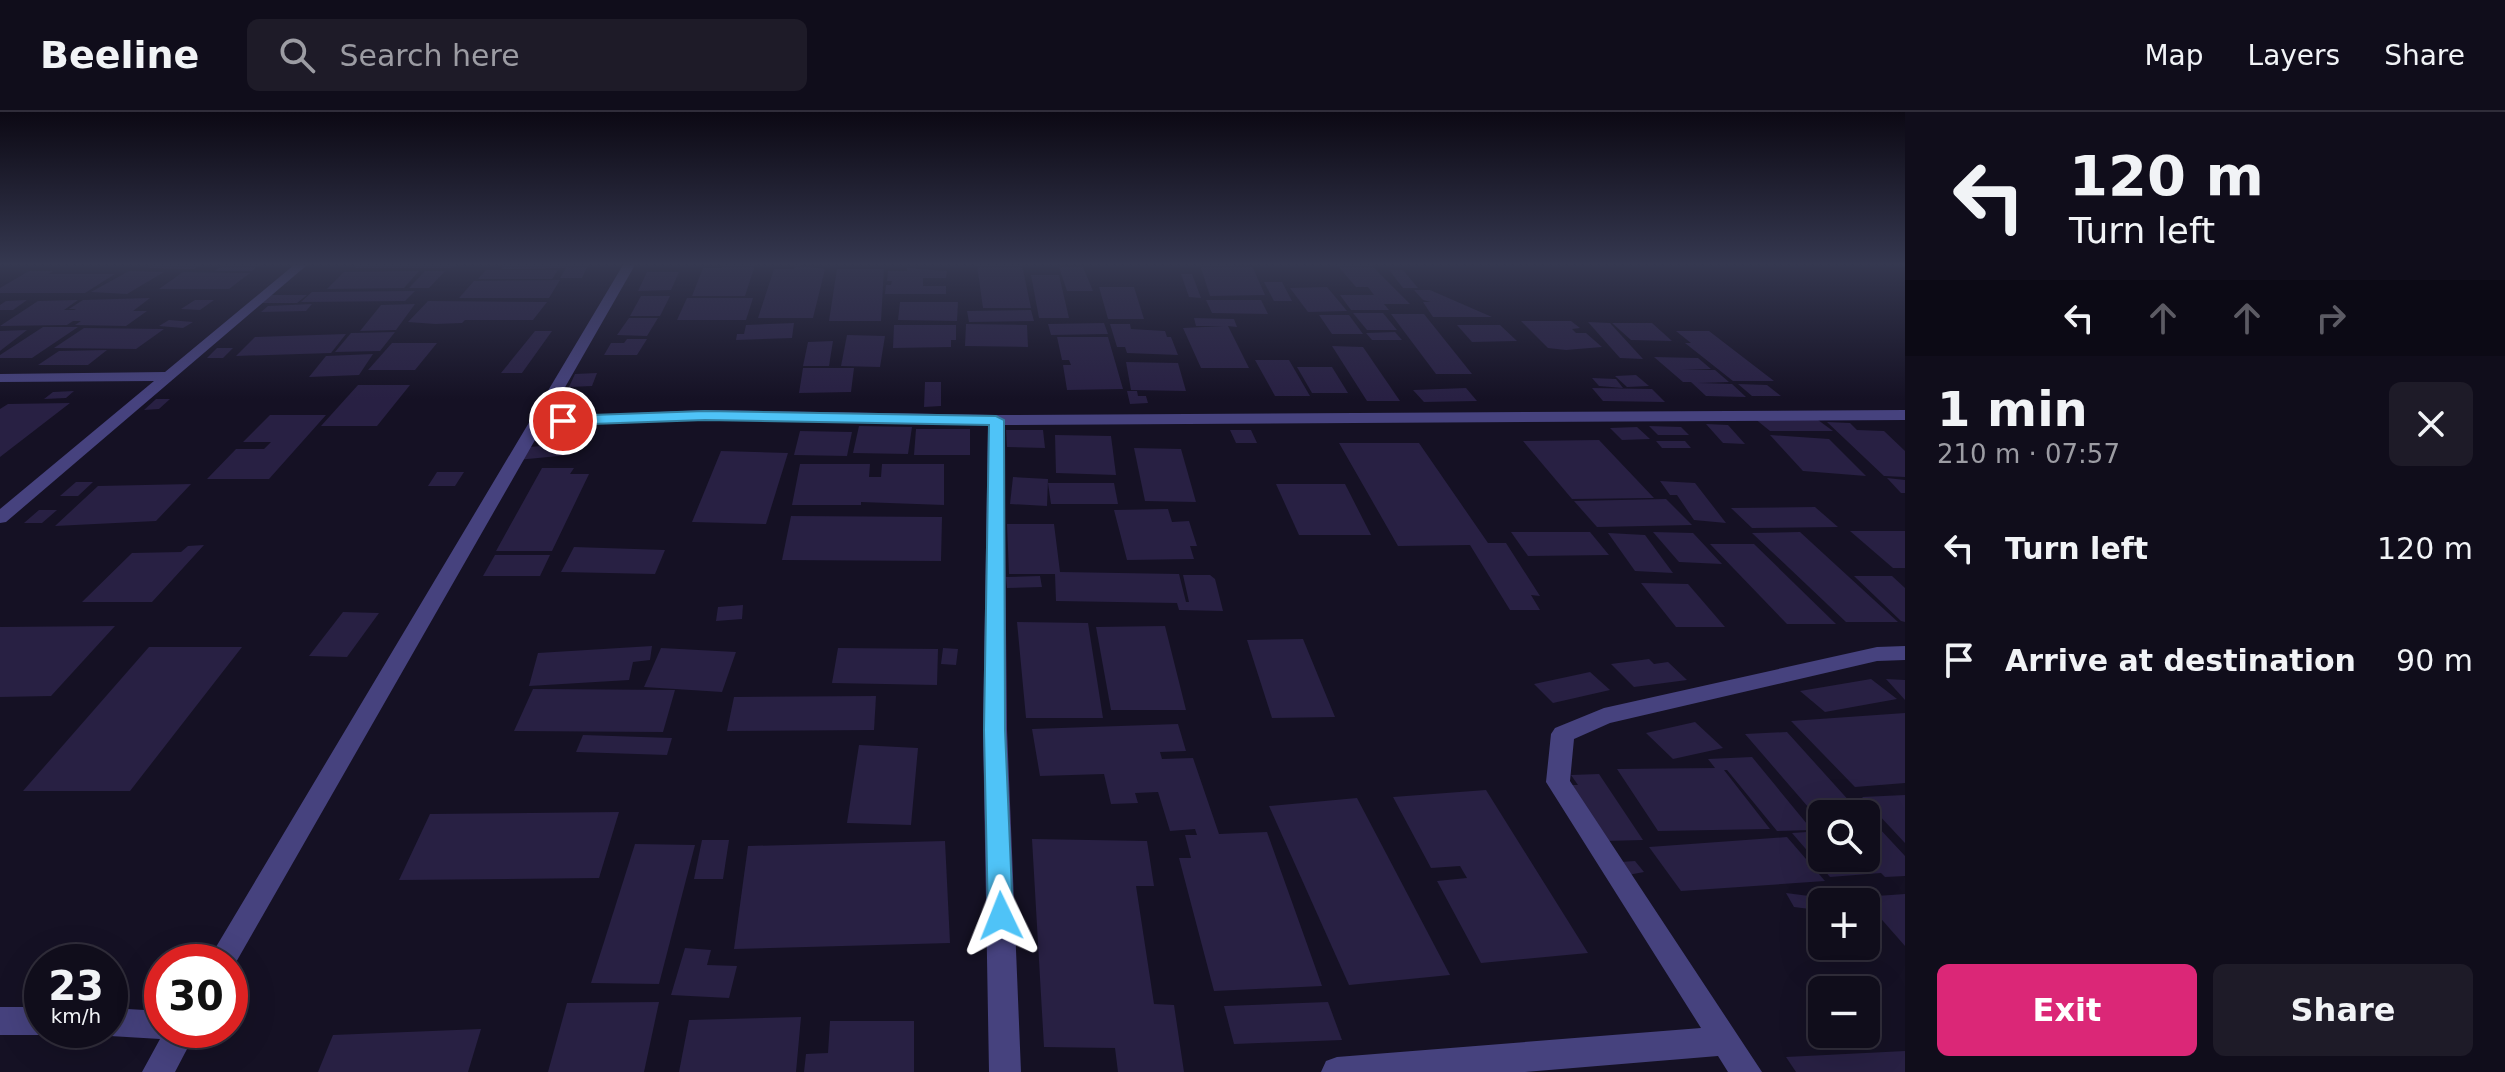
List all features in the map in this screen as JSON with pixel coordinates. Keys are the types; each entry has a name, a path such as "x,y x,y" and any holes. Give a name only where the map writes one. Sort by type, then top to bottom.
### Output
{"street":[{"path":"0,518 246,310"},
{"path":"231,944 602,310"},
{"path":"0,378 165,376"},
{"path":"535,422 705,415 996,420 1905,415"},
{"path":"996,420 995,730 1005,1072"},
{"path":"1746,1072 1558,782 1563,734 1604,716 1877,654 1905,653"},
{"path":"0,1021 24,1021"},
{"path":"1337,1072 1725,1041"},
{"path":"158,1072 172,1048"}],"building":[{"path":"25,310 147,311 126,326 75,325 81,321 73,321 67,325 0,326"},
{"path":"264,310 307,310 306,311 261,312"},
{"path":"377,310 411,310 396,330 360,331"},
{"path":"420,310 541,310 533,320 465,320 462,323 435,324 408,322"},
{"path":"633,310 663,310 660,316 630,316"},
{"path":"682,310 749,310 746,320 677,320"},
{"path":"761,310 815,310 813,318 758,318"},
{"path":"831,310 882,310 881,321 829,321"},
{"path":"899,310 958,310 957,321 898,320"},
{"path":"1031,310 1034,321 969,322 967,311"},
{"path":"1037,310 1067,310 1069,318 1039,318"},
{"path":"1105,310 1141,310 1144,319 1108,319"},
{"path":"1211,310 1266,310 1268,314 1212,313"},
{"path":"1306,310 1347,311 1308,312"},
{"path":"1428,310 1475,310 1492,317 1433,317"},
{"path":"1353,313 1383,313 1397,330 1367,330"},
{"path":"1391,314 1424,314 1472,374 1436,374"},
{"path":"1319,315 1349,315 1363,334 1332,334"},
{"path":"629,318 658,318 647,336 617,335"},
{"path":"1194,318 1234,319 1237,327 1228,326 1249,368 1201,368 1183,328 1224,326 1196,326"},
{"path":"169,320 193,322 183,328 159,326"},
{"path":"1521,321 1571,321 1580,328 1572,329 1576,333 1586,333 1602,347 1548,348"},
{"path":"1588,322 1610,323 1643,359 1620,358"},
{"path":"794,323 792,338 736,340 737,334 744,334 746,325"},
{"path":"1104,323 1108,334 1051,335 1048,324"},
{"path":"1612,323 1652,323 1672,341 1631,340"},
{"path":"966,324 1027,325 1028,347 965,346"},
{"path":"1110,324 1130,324 1131,329 1165,331 1167,337 1171,337 1178,355 1127,353 1125,347 1117,347"},
{"path":"894,325 956,325 956,340 951,340 951,347 893,348"},
{"path":"1457,325 1500,325 1517,341 1472,342"},
{"path":"43,327 78,327 32,358 0,358 0,355"},
{"path":"84,328 164,329 136,349 54,348"},
{"path":"27,330 0,351 0,331"},
{"path":"535,331 552,331 522,373 501,373"},
{"path":"1676,331 1709,331 1774,381 1733,381 1685,343 1691,343"},
{"path":"395,332 380,351 335,352 351,333"},
{"path":"1395,332 1402,340 1372,340 1366,333"},
{"path":"346,334 331,353 236,356 255,337"},
{"path":"847,335 885,336 880,367 841,366"},
{"path":"1057,337 1108,337 1123,389 1067,390 1063,365 1071,365 1069,360 1062,360"},
{"path":"627,339 647,339 637,355 604,355 611,343 624,343"},
{"path":"833,341 829,366 803,366 808,342"},
{"path":"392,343 437,343 415,370 368,370"},
{"path":"1332,346 1363,347 1400,401 1367,401"},
{"path":"217,348 233,348 223,358 207,358"},
{"path":"107,350 88,365 38,365 59,351"},
{"path":"373,354 359,375 309,377 326,356"},
{"path":"1654,357 1698,358 1711,369 1682,370 1715,370 1729,382 1698,383 1732,384 1746,397 1706,396 1691,382 1683,382"},
{"path":"1255,360 1289,360 1310,396 1275,396"},
{"path":"1126,362 1178,363 1186,391 1131,390"},
{"path":"1297,367 1332,367 1348,393 1312,393"},
{"path":"803,368 854,368 851,392 799,393"},
{"path":"597,373 592,386 569,387 575,374"},
{"path":"1636,375 1649,386 1627,387 1615,376"},
{"path":"1592,378 1616,379 1623,388 1599,386"},
{"path":"925,382 941,382 941,406 924,407"},
{"path":"1738,384 1767,385 1781,396 1752,396"},
{"path":"358,385 410,385 377,426 321,426"},
{"path":"1466,388 1477,401 1424,402 1413,390"},
{"path":"1592,388 1652,389 1665,402 1603,401"},
{"path":"74,391 66,398 44,399 53,392"},
{"path":"1127,391 1137,391 1138,396 1146,396 1148,403 1130,404"},
{"path":"156,399 170,399 159,409 144,410"},
{"path":"70,403 0,457 0,409 8,404"},
{"path":"270,415 326,415 269,479 207,479 236,449 264,449 271,442 243,442"},
{"path":"1754,418 1818,420 1833,431 1770,431"},
{"path":"1827,422 1850,423 1857,430 1884,431 1905,451 1905,477 1884,476"},
{"path":"1706,424 1728,425 1745,444 1723,443"},
{"path":"859,426 912,427 908,454 853,453"},
{"path":"1649,426 1681,427 1689,435 1658,435"},
{"path":"567,427 564,434 537,435 540,428"},
{"path":"1637,427 1650,439 1622,440 1610,428"},
{"path":"916,429 970,429 970,455 914,455"},
{"path":"1006,430 1043,430 1045,448 1007,447"},
{"path":"1230,430 1251,430 1257,443 1236,443"},
{"path":"800,431 852,432 847,456 794,455"},
{"path":"1055,435 1111,436 1116,475 1056,473"},
{"path":"1770,435 1829,439 1866,476 1803,471"},
{"path":"1599,440 1654,498 1572,499 1523,441"},
{"path":"1656,441 1685,441 1691,448 1662,448"},
{"path":"571,443 569,455 517,460 520,448"},
{"path":"1339,443 1419,443 1488,543 1506,543 1540,596 1531,595 1540,610 1510,610 1470,545 1398,546"},
{"path":"1134,448 1181,449 1196,502 1145,501"},
{"path":"721,451 788,453 766,524 692,522"},
{"path":"800,464 870,464 869,477 881,477 882,464 944,464 944,505 861,502 861,505 792,505"},
{"path":"542,468 574,468 570,474 589,474 552,551 496,551"},
{"path":"437,472 464,472 455,486 428,486"},
{"path":"1013,477 1048,479 1047,506 1010,504"},
{"path":"1887,478 1905,480 1905,493 1901,493"},
{"path":"1660,481 1695,483 1726,523 1694,520 1677,495 1670,495"},
{"path":"76,482 93,482 78,496 60,496"},
{"path":"1048,483 1114,483 1118,504 1051,504"},
{"path":"191,484 156,521 55,526 98,486"},
{"path":"1276,484 1345,484 1371,535 1299,535"},
{"path":"1666,499 1692,525 1597,527 1574,501"},
{"path":"1815,507 1838,527 1752,528 1731,508"},
{"path":"1168,509 1172,522 1189,521 1197,546 1190,546 1194,559 1127,560 1114,510"},
{"path":"39,510 57,510 42,523 24,523"},
{"path":"791,516 942,517 941,561 782,560"},
{"path":"1007,524 1054,524 1060,572 1179,574 1186,602 1189,602 1183,575 1210,575 1215,579 1223,611 1179,610 1177,603 1056,601 1055,574 1009,574"},
{"path":"1850,531 1905,531 1905,568 1893,568"},
{"path":"1511,532 1590,532 1609,555 1528,556"},
{"path":"1653,532 1693,533 1722,564 1679,562"},
{"path":"1800,532 1898,622 1846,622 1752,533"},
{"path":"1608,533 1645,535 1673,573 1635,571"},
{"path":"1710,544 1754,544 1836,624 1787,624"},
{"path":"204,545 152,602 82,602 132,553 181,552 188,546"},
{"path":"574,547 665,550 655,574 561,572"},
{"path":"495,555 550,555 540,576 483,576"},
{"path":"1040,576 1042,587 1007,588 1006,577"},
{"path":"1854,576 1892,576 1905,588 1905,622 1901,621"},
{"path":"1641,583 1688,584 1725,627 1676,627"},
{"path":"743,605 742,619 716,621 718,607"},
{"path":"343,612 379,613 347,657 309,656"},
{"path":"1017,622 1088,623 1103,718 1026,718"},
{"path":"115,626 51,696 0,697 0,627"},
{"path":"1165,626 1186,710 1111,710 1096,627"},
{"path":"1303,639 1335,717 1272,718 1247,640"},
{"path":"652,646 650,660 633,662 629,680 529,686 538,653"},
{"path":"149,647 242,647 130,791 23,791"},
{"path":"661,648 736,652 722,692 644,687"},
{"path":"838,648 938,649 937,685 832,683"},
{"path":"943,648 958,649 956,665 941,664"},
{"path":"1649,659 1654,664 1668,662 1687,680 1634,687 1611,664"},
{"path":"1590,672 1610,690 1553,703 1534,684"},
{"path":"1871,679 1897,699 1825,712 1800,691"},
{"path":"1886,679 1905,680 1905,700"},
{"path":"533,689 675,690 663,732 514,731"},
{"path":"876,696 874,730 727,731 734,697"},
{"path":"1905,713 1905,783 1855,787 1791,721"},
{"path":"1695,722 1723,748 1673,759 1646,733"},
{"path":"1178,724 1186,751 1160,752 1162,759 1193,758 1219,834 1267,832 1322,986 1214,991 1179,858 1191,858 1185,835 1197,835 1195,829 1170,831 1158,792 1135,793 1138,803 1111,804 1104,774 1040,776 1032,729"},
{"path":"1787,732 1848,800 1808,800 1808,807 1745,734"},
{"path":"583,735 672,738 667,755 576,752"},
{"path":"859,745 918,748 911,825 847,823"},
{"path":"1752,757 1808,825 1808,830 1777,831 1724,770 1770,829 1658,831 1617,769 1715,768 1708,759"},
{"path":"1599,774 1643,840 1604,841 1569,785 1578,785 1571,775"},
{"path":"1486,790 1588,953 1481,963 1437,881 1467,878 1460,866 1431,868 1393,797"},
{"path":"1905,795 1905,843 1880,816 1880,800 1865,800 1862,797"},
{"path":"1357,798 1450,975 1349,985 1269,806"},
{"path":"619,812 599,878 399,880 430,814"},
{"path":"1880,829 1905,856 1905,876 1885,877 1881,873 1830,877 1826,872 1880,872"},
{"path":"1808,832 1808,852 1792,833"},
{"path":"1787,837 1808,861 1808,872 1817,872 1825,881 1681,891 1649,847"},
{"path":"1032,839 1147,841 1154,886 1136,886 1154,1004 1174,1005 1184,1072 1118,1072 1115,1048 1044,1047"},
{"path":"702,840 729,840 723,879 694,879"},
{"path":"945,841 950,943 734,949 748,846"},
{"path":"635,844 695,845 659,984 591,983"},
{"path":"1635,861 1644,872 1628,875 1620,862"},
{"path":"1786,893 1808,896 1808,909 1794,907"},
{"path":"1905,894 1905,946 1880,918 1880,896"},
{"path":"685,948 711,950 707,965 737,966 729,998 671,995"},
{"path":"659,1002 644,1072 548,1072 567,1003"},
{"path":"1328,1002 1342,1040 1234,1044 1224,1006"},
{"path":"801,1017 796,1072 679,1072 689,1020"},
{"path":"830,1021 914,1021 914,1072 804,1072 806,1054 828,1053"},
{"path":"481,1029 468,1072 318,1072 333,1035"},
{"path":"1905,1051 1905,1072 1796,1072 1786,1057"}],"route":[{"path":"563,421 705,415 996,420 995,730 1001,916"}]}
